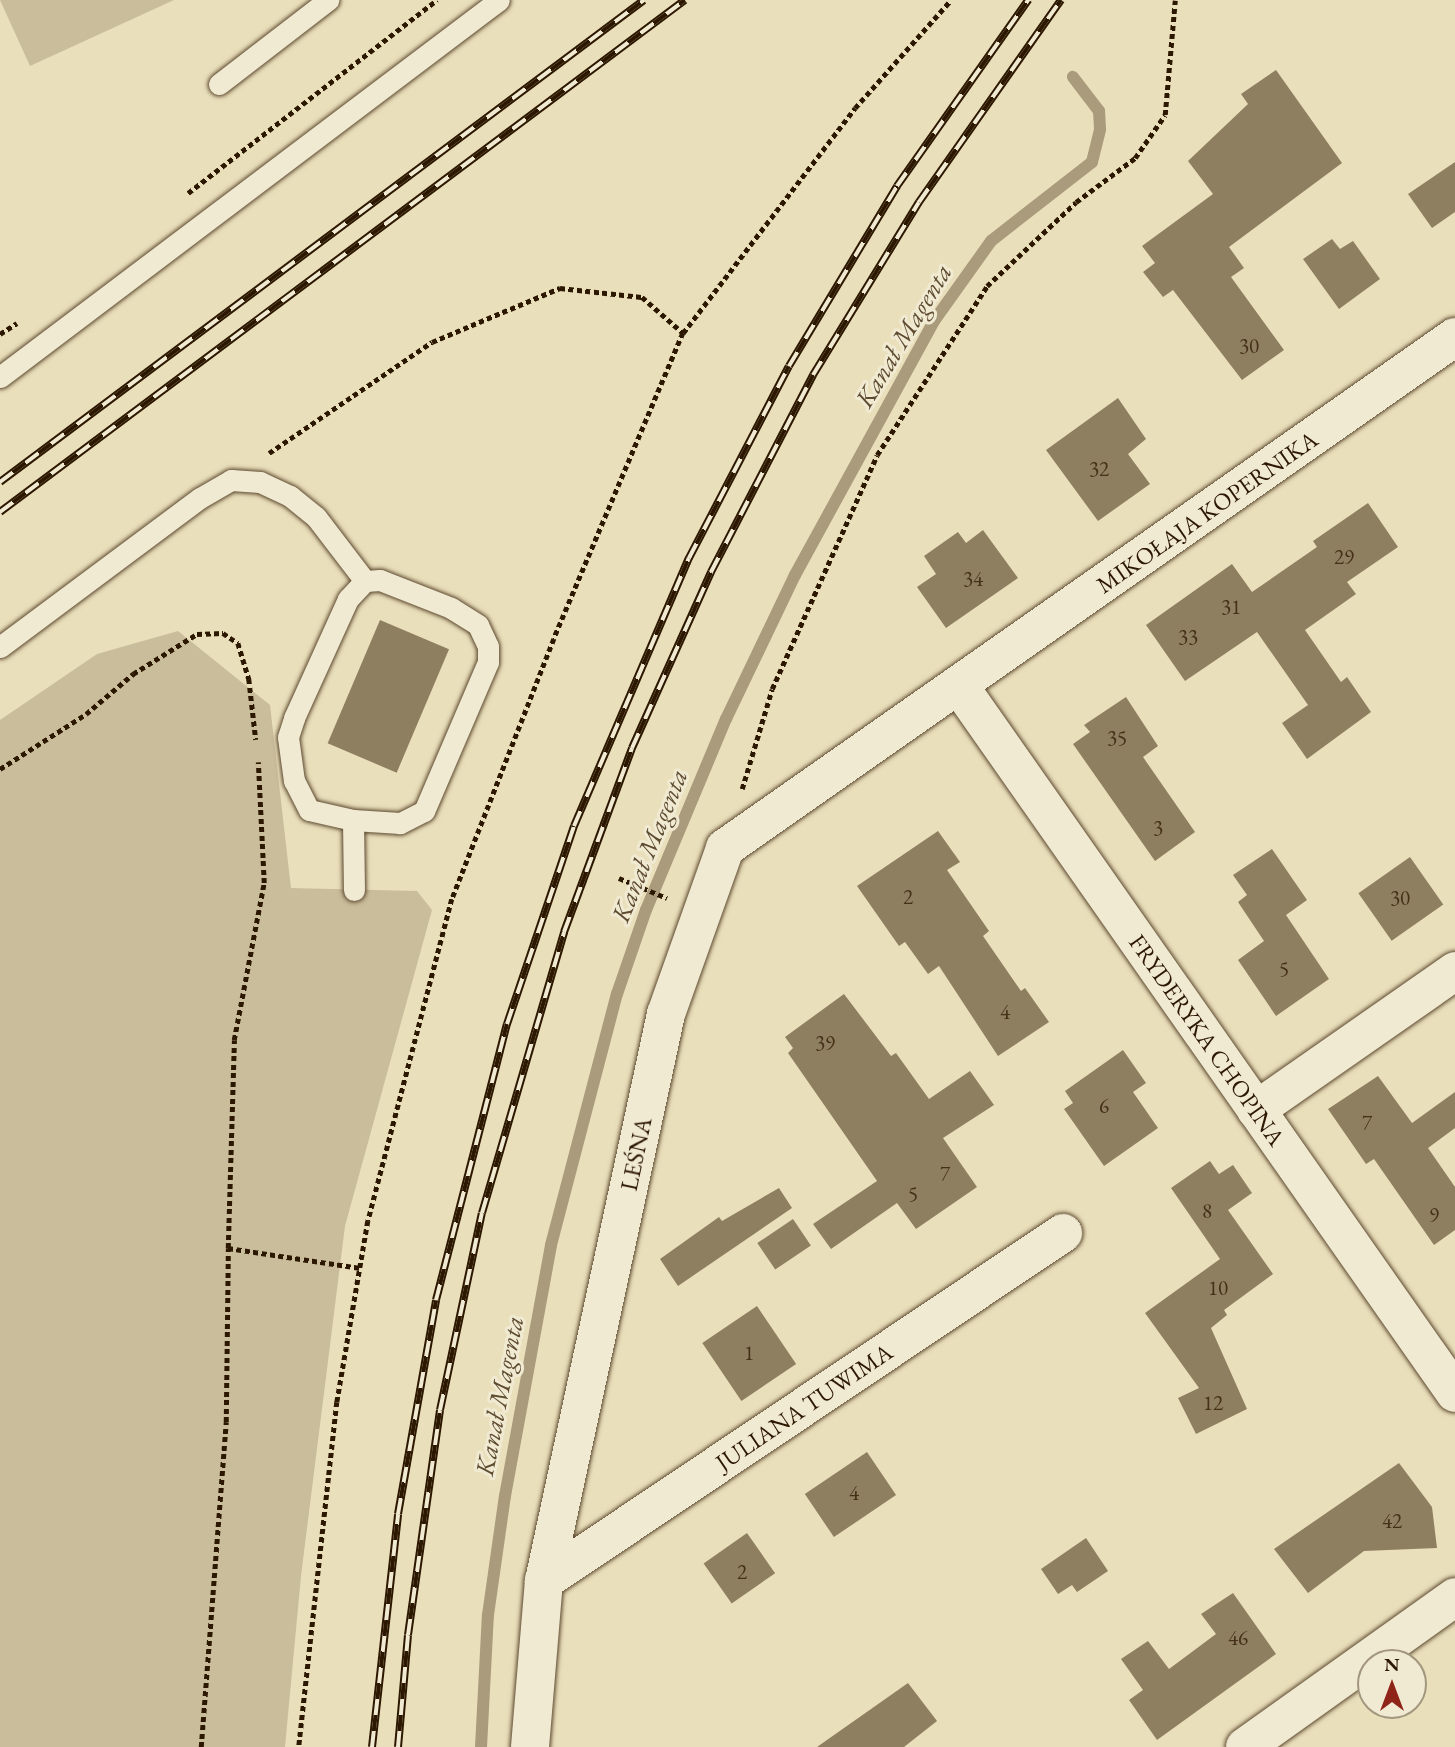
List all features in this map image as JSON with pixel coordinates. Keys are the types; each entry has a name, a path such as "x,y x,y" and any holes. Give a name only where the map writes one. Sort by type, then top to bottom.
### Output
{"street":[{"name":"MIKOŁAJA KOPERNIKA","path":"960,687 1455,337"},
{"path":"724,848 960,687"},
{"name":"FRYDERYKA CHOPINA","path":"960,687 1455,1393"},
{"name":"LEŚNA","path":"530,1747 544,1581 666,1014 724,848"},
{"path":"1256,1110 1455,971"},
{"name":"JULIANA TUWIMA","path":"544,1581 1063,1233"},
{"path":"1245,1747 1455,1597"}],"lane":[{"path":"219,84 328,0"},
{"path":"0,377 499,0"},
{"path":"0,646 189,505 231,480 260,482 290,496 316,517 365,581"},
{"path":"380,580 451,608 478,625 488,646 488,662 424,811 400,823 353,820 309,810 294,781 288,737 348,599 365,581 380,580"},
{"path":"353,820 354,890"}],"path":[{"path":"183,197 437,0"},
{"path":"299,1747 337,1402 368,1221 452,900 554,639 683,333 855,108 951,0"},
{"path":"724,848 772,689 877,455 987,286 1076,202 1135,158 1165,115 1175,0"},
{"path":"231,480 432,342 560,288 642,297 683,333"},
{"path":"0,769 86,715 133,674 197,634 222,634 238,643 250,691 264,883 234,1040 226,1422 201,1747"},
{"path":"619,878 671,900"},
{"path":"228,1248 360,1268"}],"shaded area":[{"path":"0,0 174,0 30,66"},
{"path":"178,631 270,705 291,888 417,891 432,910 345,1226 301,1576 285,1747 0,1747 0,720 97,654"}],"building":[{"path":"1276,70 1342,163 1229,247 1244,268 1231,277 1284,350 1242,380 1173,290 1163,297 1143,272 1155,263 1142,246 1213,194 1188,161 1248,104 1241,94"},
{"path":"1455,162 1455,212 1432,228 1408,194"},
{"path":"1332,239 1340,249 1353,241 1380,279 1339,309 1303,259"},
{"path":"1118,398 1146,439 1128,454 1150,484 1098,521 1046,450"},
{"path":"1368,503 1398,547 1347,582 1356,594 1305,630 1341,682 1347,677 1371,712 1307,759 1282,723 1308,705 1257,632 1185,681 1146,625 1232,564 1252,592 1317,547 1313,541"},
{"path":"983,530 1018,578 946,628 917,587 936,574 924,556 958,532 966,543"},
{"path":"380,620 449,649 397,773 328,743"},
{"path":"1126,697 1158,746 1143,757 1195,832 1155,861 1073,744 1090,732 1084,725"},
{"path":"938,831 960,862 947,870 989,931 983,936 1021,991 1025,988 1049,1022 998,1056 939,966 928,974 905,942 899,946 857,886"},
{"path":"1272,849 1307,900 1286,915 1329,979 1276,1016 1238,960 1264,941 1238,902 1247,895 1233,875"},
{"path":"1410,857 1443,905 1392,941 1358,893"},
{"path":"844,994 891,1056 896,1053 929,1099 970,1071 994,1105 943,1138 977,1187 916,1229 897,1203 831,1249 813,1224 877,1181 788,1053 793,1048 785,1037"},
{"path":"1123,1050 1146,1083 1133,1092 1158,1128 1104,1166 1064,1109 1073,1103 1065,1091"},
{"path":"1378,1076 1412,1123 1455,1092 1455,1128 1428,1148 1455,1187 1455,1230 1434,1245 1374,1159 1366,1164 1328,1109"},
{"path":"1210,1161 1219,1174 1233,1165 1252,1193 1228,1210 1273,1274 1224,1310 1227,1315 1211,1328 1247,1409 1196,1434 1178,1398 1199,1388 1145,1313 1220,1259 1171,1188"},
{"path":"779,1188 792,1208 678,1286 660,1259 719,1217 722,1221"},
{"path":"793,1219 811,1246 775,1270 757,1243"},
{"path":"757,1306 796,1364 741,1401 702,1343"},
{"path":"867,1452 896,1495 834,1537 805,1494"},
{"path":"1399,1463 1432,1507 1437,1548 1364,1551 1308,1593 1274,1549"},
{"path":"747,1533 775,1573 732,1604 704,1563"},
{"path":"1086,1538 1108,1571 1077,1592 1072,1585 1058,1594 1041,1569"},
{"path":"1233,1593 1276,1654 1157,1740 1129,1700 1143,1690 1121,1659 1148,1641 1169,1669 1216,1634 1201,1614"},
{"path":"908,1683 937,1721 904,1747 817,1747"}],"waterway":[{"name":"Kanał Magenta","path":"481,1747 488,1615 505,1496 551,1245 617,994 646,910 726,719 795,575 934,321 991,241 1092,162 1100,129 1099,111 1073,77"}],"railway":[{"path":"0,482 644,0"},
{"path":"0,512 685,0"},
{"path":"372,1747 398,1514 436,1300 507,1024 574,826 689,558 789,366 897,186 1028,0"},
{"path":"398,1747 408,1635 440,1410 482,1213 564,932 632,748 711,572 813,375 919,202 1061,0"}]}
